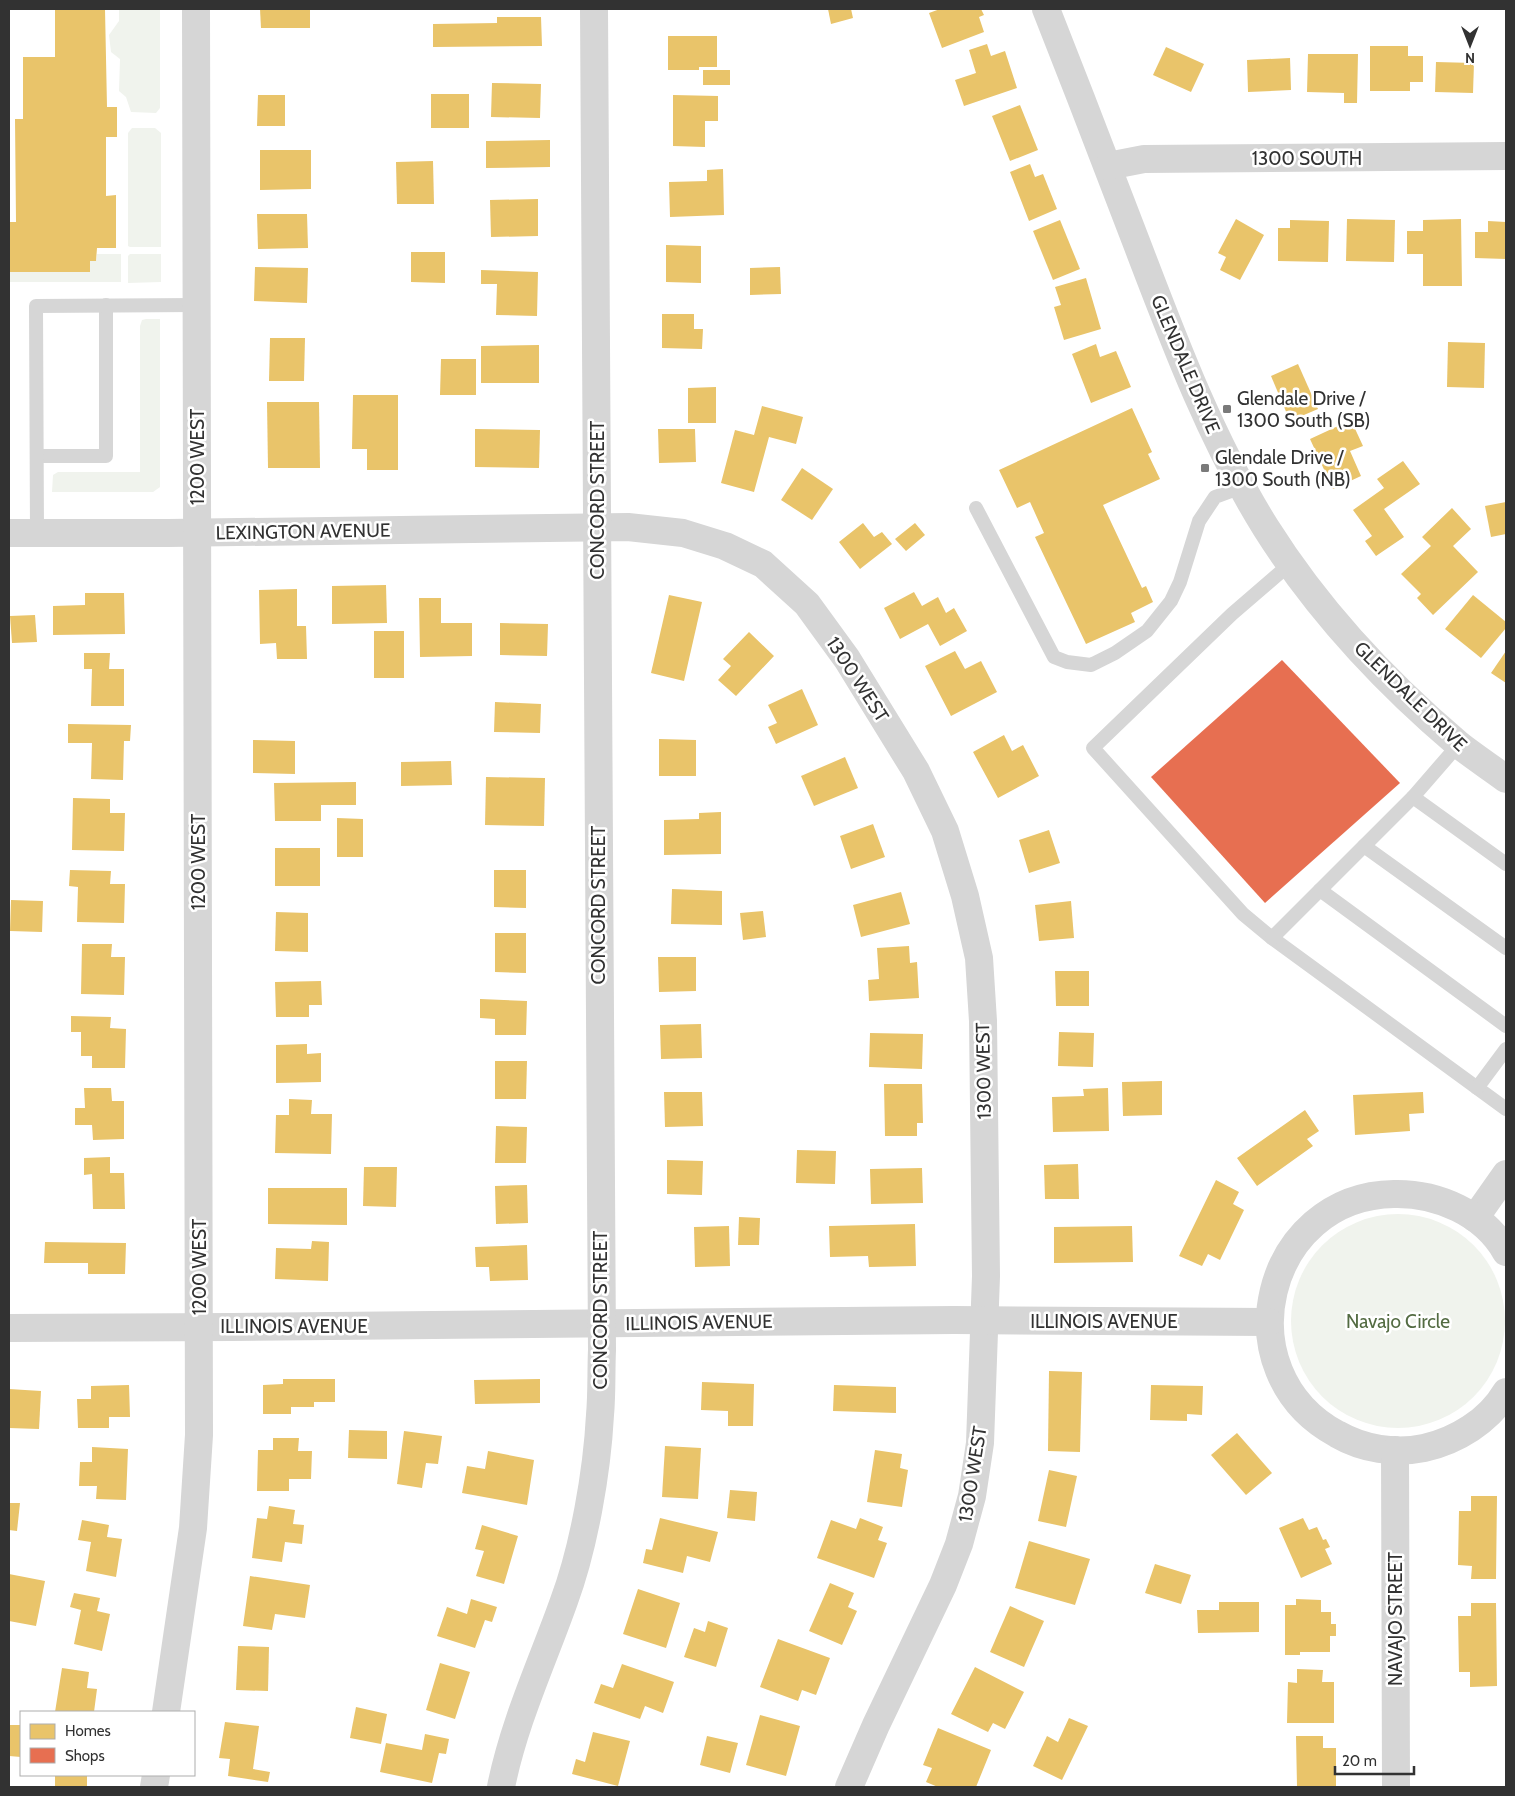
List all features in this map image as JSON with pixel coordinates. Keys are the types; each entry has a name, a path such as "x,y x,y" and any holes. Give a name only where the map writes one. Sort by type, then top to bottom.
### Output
{"street":[{"name":"1200 WEST","path":"166,1711 193,1528 199,1435 196,9"},
{"name":"CONCORD STREET","path":"501,1787 516,1728 565,1600 584,1524 595,1459 600,1414 594,9"},
{"name":"GLENDALE DRIVE","path":"1046,9 1178,351 1226,458 1266,528 1290,564 1333,618 1377,668 1459,744 1506,779"},
{"name":"1300 SOUTH","path":"1108,166 1144,159 1506,156"},
{"name":"LEXINGTON AVENUE","path":"9,532 197,532 596,527"},
{"name":"1300 WEST","path":"596,527 628,527 683,532 725,546 763,564 807,604 847,659 916,771 945,831 965,896 979,958 983,1021 985,1320 980,1443 972,1496 959,1544 943,1585 876,1725 849,1787"},
{"path":"1475,1218 1506,1174"},
{"path":"1505,1396 1485,1418 1469,1430 1433,1446 1414,1450 1394,1450 1366,1446 1346,1439 1327,1429 1311,1417 1296,1401 1276,1364 1269,1322 1276,1279 1286,1258 1300,1238 1317,1221 1338,1208 1360,1199 1383,1194 1431,1197 1475,1218 1489,1231 1506,1252"},
{"name":"ILLINOIS AVENUE","path":"9,1328 985,1320 1269,1322"},
{"name":"NAVAJO STREET","path":"1394,1450 1396,1787"}],"lane":[{"path":"37,456 106,456 106,305"},
{"path":"37,532 36,306 196,305"},
{"path":"976,508 1054,657 1067,662 1090,665 1115,653 1147,631 1171,601 1180,582 1199,521 1215,497 1242,487"},
{"path":"1290,564 1232,614 1093,748 1230,902 1272,938 1506,1109"},
{"path":"1272,938 1412,797 1459,744"},
{"path":"1412,797 1506,864"},
{"path":"1364,846 1506,948"},
{"path":"1320,890 1506,1026"},
{"path":"1477,1088 1506,1049"}],"green space":[{"path":"119,9 160,9 160,108 156,113 131,112 126,97 119,91 120,59 111,52 109,35 119,21"},
{"path":"132,128 155,128 161,133 161,247 128,246 128,133"},
{"path":"97,254 121,254 121,282 10,282 10,272 90,272 90,261 96,261"},
{"path":"130,254 161,254 161,282 128,283 128,256"},
{"path":"160,319 160,487 153,492 52,492 53,475 58,472 140,472 140,326 142,320"},
{"name":"Navajo Circle","path":"1398,1214 1419,1216 1448,1227 1466,1239 1480,1253 1492,1271 1500,1290 1505,1321 1503,1342 1492,1371 1480,1389 1466,1403 1448,1415 1429,1423 1398,1428 1377,1426 1348,1415 1330,1403 1316,1389 1304,1371 1296,1352 1291,1321 1293,1300 1304,1271 1316,1253 1330,1239 1348,1227 1367,1219"}],"building: Homes":[{"path":"55,9 105,9 107,107 117,107 117,137 106,137 106,196 116,195 116,248 97,248 96,261 90,261 90,272 9,272 9,222 16,222 15,119 23,119 23,57 55,57"},
{"path":"260,9 310,9 310,28 261,28"},
{"path":"828,9 851,9 853,18 831,24"},
{"path":"940,9 981,9 984,15 979,17 984,32 942,48 929,13"},
{"path":"497,17 541,17 542,46 433,47 433,24 497,23"},
{"path":"668,36 717,36 717,67 699,67 699,70 668,70"},
{"path":"987,44 991,56 1005,51 1017,88 964,106 955,80 976,73 969,50"},
{"path":"1370,46 1408,46 1408,56 1423,56 1423,82 1410,82 1410,91 1370,91"},
{"path":"1166,47 1204,64 1191,92 1153,75"},
{"path":"1308,54 1358,54 1357,103 1344,103 1344,93 1307,92"},
{"path":"1290,58 1291,90 1248,92 1247,60"},
{"path":"1436,62 1474,63 1473,93 1435,92"},
{"path":"703,70 730,70 730,85 703,85"},
{"path":"492,83 541,84 540,118 491,117"},
{"path":"431,94 469,94 469,128 431,128"},
{"path":"258,95 285,95 285,126 257,126"},
{"path":"673,95 718,96 718,121 705,121 705,147 673,146"},
{"path":"1020,105 1038,150 1010,161 992,116"},
{"path":"550,140 550,167 486,168 486,141"},
{"path":"260,150 311,150 311,189 260,190"},
{"path":"433,161 434,204 397,204 396,162"},
{"path":"1030,164 1035,177 1043,174 1057,209 1029,221 1010,172"},
{"path":"723,169 724,215 670,217 669,182 707,181 707,170"},
{"path":"538,199 538,236 491,237 490,200"},
{"path":"257,214 307,214 308,248 258,249"},
{"path":"1236,219 1264,235 1240,280 1220,270 1226,257 1218,253"},
{"path":"1347,219 1395,220 1394,262 1346,261"},
{"path":"1461,219 1462,286 1423,286 1423,254 1407,254 1407,231 1423,231 1423,220"},
{"path":"1060,220 1080,269 1053,280 1033,231"},
{"path":"1290,220 1329,221 1328,262 1278,261 1278,228 1290,228"},
{"path":"1488,221 1506,222 1506,259 1475,258 1475,232 1488,232"},
{"path":"666,245 701,246 701,283 666,282"},
{"path":"411,252 445,252 445,283 411,282"},
{"path":"255,267 308,268 307,303 254,301"},
{"path":"780,267 781,294 750,295 750,268"},
{"path":"481,270 538,272 537,316 496,315 497,284 481,284"},
{"path":"1086,278 1101,329 1064,340 1054,307 1061,305 1055,287"},
{"path":"662,314 694,314 694,329 703,329 702,349 662,348"},
{"path":"270,338 305,338 304,381 269,381"},
{"path":"1448,342 1485,343 1484,388 1447,387"},
{"path":"1096,344 1100,357 1116,351 1131,387 1091,403 1072,354"},
{"path":"539,345 539,383 481,383 481,346"},
{"path":"441,359 476,359 476,395 440,395"},
{"path":"1298,364 1318,409 1290,421 1271,376"},
{"path":"716,387 716,423 688,423 688,388"},
{"path":"353,395 398,395 398,470 367,470 367,449 352,449"},
{"path":"267,402 319,402 320,468 268,468"},
{"path":"762,406 803,417 796,444 769,437 754,492 721,483 735,430 754,435"},
{"path":"1132,408 1152,452 1148,454 1160,479 1103,505 1142,588 1146,586 1153,602 1131,613 1135,622 1086,644 1035,537 1044,533 1030,502 1017,508 999,470"},
{"path":"1351,420 1363,446 1350,451 1361,476 1333,489 1310,439"},
{"path":"475,429 540,430 539,468 475,467"},
{"path":"658,429 695,429 696,462 659,463"},
{"path":"1403,461 1420,484 1384,509 1404,537 1376,556 1365,541 1372,536 1353,510 1384,488 1377,479"},
{"path":"802,468 833,489 812,520 781,500"},
{"path":"1506,502 1506,534 1491,537 1485,506"},
{"path":"1452,508 1471,529 1453,546 1478,572 1433,615 1417,598 1421,594 1401,574 1431,546 1422,537"},
{"path":"863,523 874,537 882,532 892,544 860,569 839,542"},
{"path":"915,523 925,535 906,551 895,539"},
{"path":"386,585 387,623 332,624 332,586"},
{"path":"297,589 297,626 306,626 307,659 277,659 276,643 260,644 259,590"},
{"path":"914,592 922,606 938,597 946,613 954,608 967,631 940,646 928,624 900,639 884,608"},
{"path":"85,593 124,593 125,634 53,635 53,606 85,605"},
{"path":"669,595 702,602 684,681 651,673"},
{"path":"1473,595 1506,622 1506,628 1481,658 1445,629"},
{"path":"419,598 441,598 441,623 472,623 472,656 420,657"},
{"path":"35,615 37,642 12,643 10,616"},
{"path":"500,623 548,624 547,656 500,655"},
{"path":"374,631 404,631 404,678 374,678"},
{"path":"749,632 774,656 736,696 718,680 731,666 723,659"},
{"path":"955,651 965,669 981,661 997,692 951,716 925,666"},
{"path":"1506,651 1506,683 1491,673"},
{"path":"84,653 110,653 109,669 124,669 124,706 91,706 92,669 84,669"},
{"path":"802,689 818,725 776,744 768,727 777,723 768,705"},
{"path":"495,702 541,704 540,733 494,732"},
{"path":"68,724 131,725 130,741 124,741 123,780 91,779 92,743 68,743"},
{"path":"1004,735 1012,751 1023,745 1039,776 998,798 973,752"},
{"path":"659,739 696,740 696,776 659,776"},
{"path":"253,740 295,741 295,774 253,773"},
{"path":"845,757 858,788 814,806 801,776"},
{"path":"451,761 452,785 401,786 401,762"},
{"path":"486,777 545,778 544,826 485,825"},
{"path":"356,782 356,805 321,805 321,821 275,821 274,783"},
{"path":"73,798 110,799 110,813 125,813 124,851 72,850"},
{"path":"721,812 721,854 664,855 664,820 699,819 699,813"},
{"path":"337,818 363,819 363,857 337,857"},
{"path":"873,824 885,857 851,869 840,836"},
{"path":"1049,830 1060,863 1029,873 1019,840"},
{"path":"275,848 320,848 320,886 275,886"},
{"path":"70,870 111,871 110,884 125,884 124,923 77,922 78,887 69,886"},
{"path":"494,870 526,870 526,908 494,907"},
{"path":"672,889 722,891 722,925 671,924"},
{"path":"901,892 910,924 861,937 853,905"},
{"path":"11,900 43,901 42,932 10,931"},
{"path":"1071,901 1074,938 1039,941 1035,905"},
{"path":"763,911 766,937 743,940 740,913"},
{"path":"276,912 308,913 308,952 275,951"},
{"path":"495,933 526,933 526,973 495,972"},
{"path":"82,944 112,944 111,957 125,957 124,995 81,994"},
{"path":"909,946 910,963 917,962 919,998 869,1001 868,980 879,979 877,948"},
{"path":"658,957 696,957 696,991 659,992"},
{"path":"1055,971 1089,971 1089,1006 1056,1006"},
{"path":"321,981 322,1005 309,1005 309,1017 276,1017 275,982"},
{"path":"480,999 527,1001 526,1035 495,1035 495,1019 480,1018"},
{"path":"71,1016 111,1017 110,1028 126,1029 125,1068 92,1068 92,1056 81,1056 81,1032 71,1032"},
{"path":"701,1024 702,1058 661,1059 660,1025"},
{"path":"1059,1032 1094,1033 1093,1067 1058,1066"},
{"path":"870,1033 923,1034 922,1069 869,1067"},
{"path":"307,1044 307,1054 321,1053 321,1082 276,1083 276,1045"},
{"path":"495,1061 527,1061 526,1099 495,1099"},
{"path":"1162,1081 1162,1115 1123,1116 1122,1082"},
{"path":"884,1084 922,1084 923,1123 917,1123 917,1136 885,1136"},
{"path":"84,1088 111,1088 112,1101 124,1101 124,1139 93,1140 92,1125 75,1125 75,1108 85,1108"},
{"path":"1108,1088 1109,1131 1053,1132 1052,1097 1084,1096 1083,1089"},
{"path":"664,1092 702,1092 703,1126 665,1127"},
{"path":"1423,1092 1424,1113 1409,1114 1410,1131 1355,1135 1353,1095"},
{"path":"289,1099 312,1100 311,1114 332,1114 331,1154 275,1153 276,1115 289,1115"},
{"path":"1305,1110 1319,1131 1307,1139 1313,1146 1257,1186 1237,1158"},
{"path":"496,1126 527,1127 526,1163 495,1163"},
{"path":"797,1150 836,1151 835,1184 796,1183"},
{"path":"110,1157 110,1173 124,1173 125,1209 93,1209 92,1174 84,1175 84,1158"},
{"path":"667,1160 703,1161 702,1195 667,1194"},
{"path":"1078,1164 1079,1199 1045,1199 1044,1165"},
{"path":"364,1167 397,1167 396,1207 363,1206"},
{"path":"922,1168 923,1203 871,1204 870,1169"},
{"path":"1216,1180 1239,1192 1233,1204 1244,1210 1220,1260 1208,1254 1202,1266 1179,1256"},
{"path":"527,1185 528,1223 496,1224 495,1186"},
{"path":"268,1188 347,1188 347,1225 268,1224"},
{"path":"739,1217 760,1218 759,1245 738,1245"},
{"path":"915,1224 916,1266 869,1267 868,1256 830,1257 829,1226"},
{"path":"729,1226 730,1266 695,1267 694,1227"},
{"path":"1132,1226 1133,1262 1054,1263 1054,1227"},
{"path":"312,1241 329,1242 328,1281 275,1279 276,1248 311,1249"},
{"path":"45,1242 126,1243 125,1274 88,1274 88,1263 44,1263"},
{"path":"527,1245 528,1280 490,1281 489,1267 476,1267 475,1247"},
{"path":"1049,1371 1082,1372 1080,1452 1048,1451"},
{"path":"283,1379 335,1379 335,1402 314,1402 314,1407 291,1407 291,1414 263,1414 263,1385 283,1384"},
{"path":"540,1379 540,1403 475,1404 474,1380"},
{"path":"702,1382 754,1384 753,1426 728,1426 728,1411 701,1410"},
{"path":"129,1385 130,1417 109,1417 109,1428 78,1428 77,1399 91,1399 91,1386"},
{"path":"834,1385 896,1387 896,1413 833,1411"},
{"path":"1151,1385 1203,1386 1202,1415 1187,1414 1187,1421 1150,1420"},
{"path":"9,1389 41,1391 39,1429 9,1428"},
{"path":"349,1430 387,1431 387,1459 348,1458"},
{"path":"404,1431 442,1436 438,1464 426,1463 422,1488 397,1484"},
{"path":"1237,1433 1272,1473 1246,1495 1211,1455"},
{"path":"273,1438 299,1438 298,1451 312,1451 311,1479 289,1479 289,1491 257,1491 258,1450 273,1450"},
{"path":"665,1446 701,1448 698,1499 662,1497"},
{"path":"92,1447 128,1449 126,1500 96,1499 97,1486 79,1486 80,1462 92,1462"},
{"path":"875,1450 902,1454 900,1468 908,1470 902,1507 867,1502"},
{"path":"488,1451 534,1460 527,1505 462,1493 467,1466 485,1469"},
{"path":"1049,1470 1077,1476 1066,1527 1038,1521"},
{"path":"730,1490 757,1492 755,1521 727,1518"},
{"path":"1471,1496 1497,1496 1496,1579 1471,1579 1472,1566 1458,1565 1459,1511 1471,1511"},
{"path":"9,1503 20,1503 17,1531 9,1530"},
{"path":"269,1506 295,1510 293,1524 304,1525 302,1544 285,1542 282,1562 252,1558 257,1518 267,1519"},
{"path":"660,1518 718,1532 710,1562 687,1556 683,1573 643,1563 646,1549 652,1550"},
{"path":"860,1518 883,1527 878,1540 887,1543 874,1578 817,1558 831,1520 856,1529"},
{"path":"1303,1518 1309,1530 1317,1527 1323,1540 1326,1539 1330,1547 1325,1549 1332,1564 1301,1578 1279,1528"},
{"path":"82,1520 109,1525 107,1537 122,1539 116,1577 86,1571 91,1542 78,1540"},
{"path":"482,1525 518,1536 504,1584 476,1576 484,1551 475,1549"},
{"path":"1029,1541 1090,1559 1075,1605 1015,1588"},
{"path":"1155,1564 1191,1575 1181,1604 1145,1593"},
{"path":"9,1574 45,1581 36,1626 9,1621"},
{"path":"250,1576 310,1585 305,1618 275,1614 272,1630 243,1626"},
{"path":"830,1583 854,1593 848,1607 857,1611 842,1645 809,1631"},
{"path":"638,1589 680,1603 666,1648 623,1634"},
{"path":"74,1593 100,1598 97,1611 110,1614 102,1651 74,1644 81,1610 70,1607"},
{"path":"471,1599 497,1607 492,1622 485,1620 475,1648 437,1636 447,1607 467,1614"},
{"path":"1296,1599 1321,1600 1321,1612 1331,1612 1331,1624 1336,1624 1336,1636 1330,1636 1330,1652 1300,1652 1300,1655 1285,1655 1285,1605 1296,1605"},
{"path":"1219,1602 1259,1602 1259,1632 1198,1633 1197,1610 1219,1610"},
{"path":"1471,1603 1496,1603 1497,1686 1470,1687 1470,1672 1459,1672 1458,1616 1471,1616"},
{"path":"1010,1606 1044,1621 1024,1667 990,1652"},
{"path":"708,1621 728,1628 716,1667 684,1657 694,1628 705,1632"},
{"path":"778,1639 830,1658 816,1695 802,1690 798,1701 760,1687"},
{"path":"238,1646 269,1647 268,1691 236,1690"},
{"path":"440,1663 470,1672 455,1719 426,1710"},
{"path":"622,1664 674,1682 663,1713 645,1706 640,1719 594,1703 601,1684 613,1688"},
{"path":"975,1667 1024,1692 1005,1729 993,1723 988,1732 951,1714"},
{"path":"62,1668 89,1672 87,1688 97,1689 94,1711 55,1711"},
{"path":"1297,1669 1323,1670 1322,1682 1334,1682 1334,1723 1287,1723 1288,1682 1297,1683"},
{"path":"356,1707 387,1714 381,1744 350,1738"},
{"path":"760,1715 800,1726 786,1776 746,1765"},
{"path":"1069,1718 1088,1726 1062,1780 1033,1766 1047,1736 1058,1742"},
{"path":"225,1722 259,1726 253,1769 270,1772 268,1782 228,1776 230,1759 219,1758"},
{"path":"9,1725 20,1725 20,1757 9,1756"},
{"path":"938,1728 991,1750 976,1787 938,1787 926,1782 932,1768 923,1765"},
{"path":"593,1732 630,1741 618,1786 572,1774 576,1759 585,1762"},
{"path":"425,1734 449,1739 446,1754 439,1753 432,1783 380,1772 386,1743 422,1750"},
{"path":"707,1736 738,1743 730,1773 700,1765"},
{"path":"1296,1736 1323,1736 1323,1748 1336,1748 1336,1786 1297,1786"},
{"path":"55,1776 87,1776 87,1787 55,1787"}],"building: Shops":[{"path":"1282,660 1400,783 1265,903 1151,777"}],"place":[{"name":"Glendale Drive / 1300 South (SB)","path":"1227,409"},
{"name":"Glendale Drive / 1300 South (NB)","path":"1205,468"}]}
